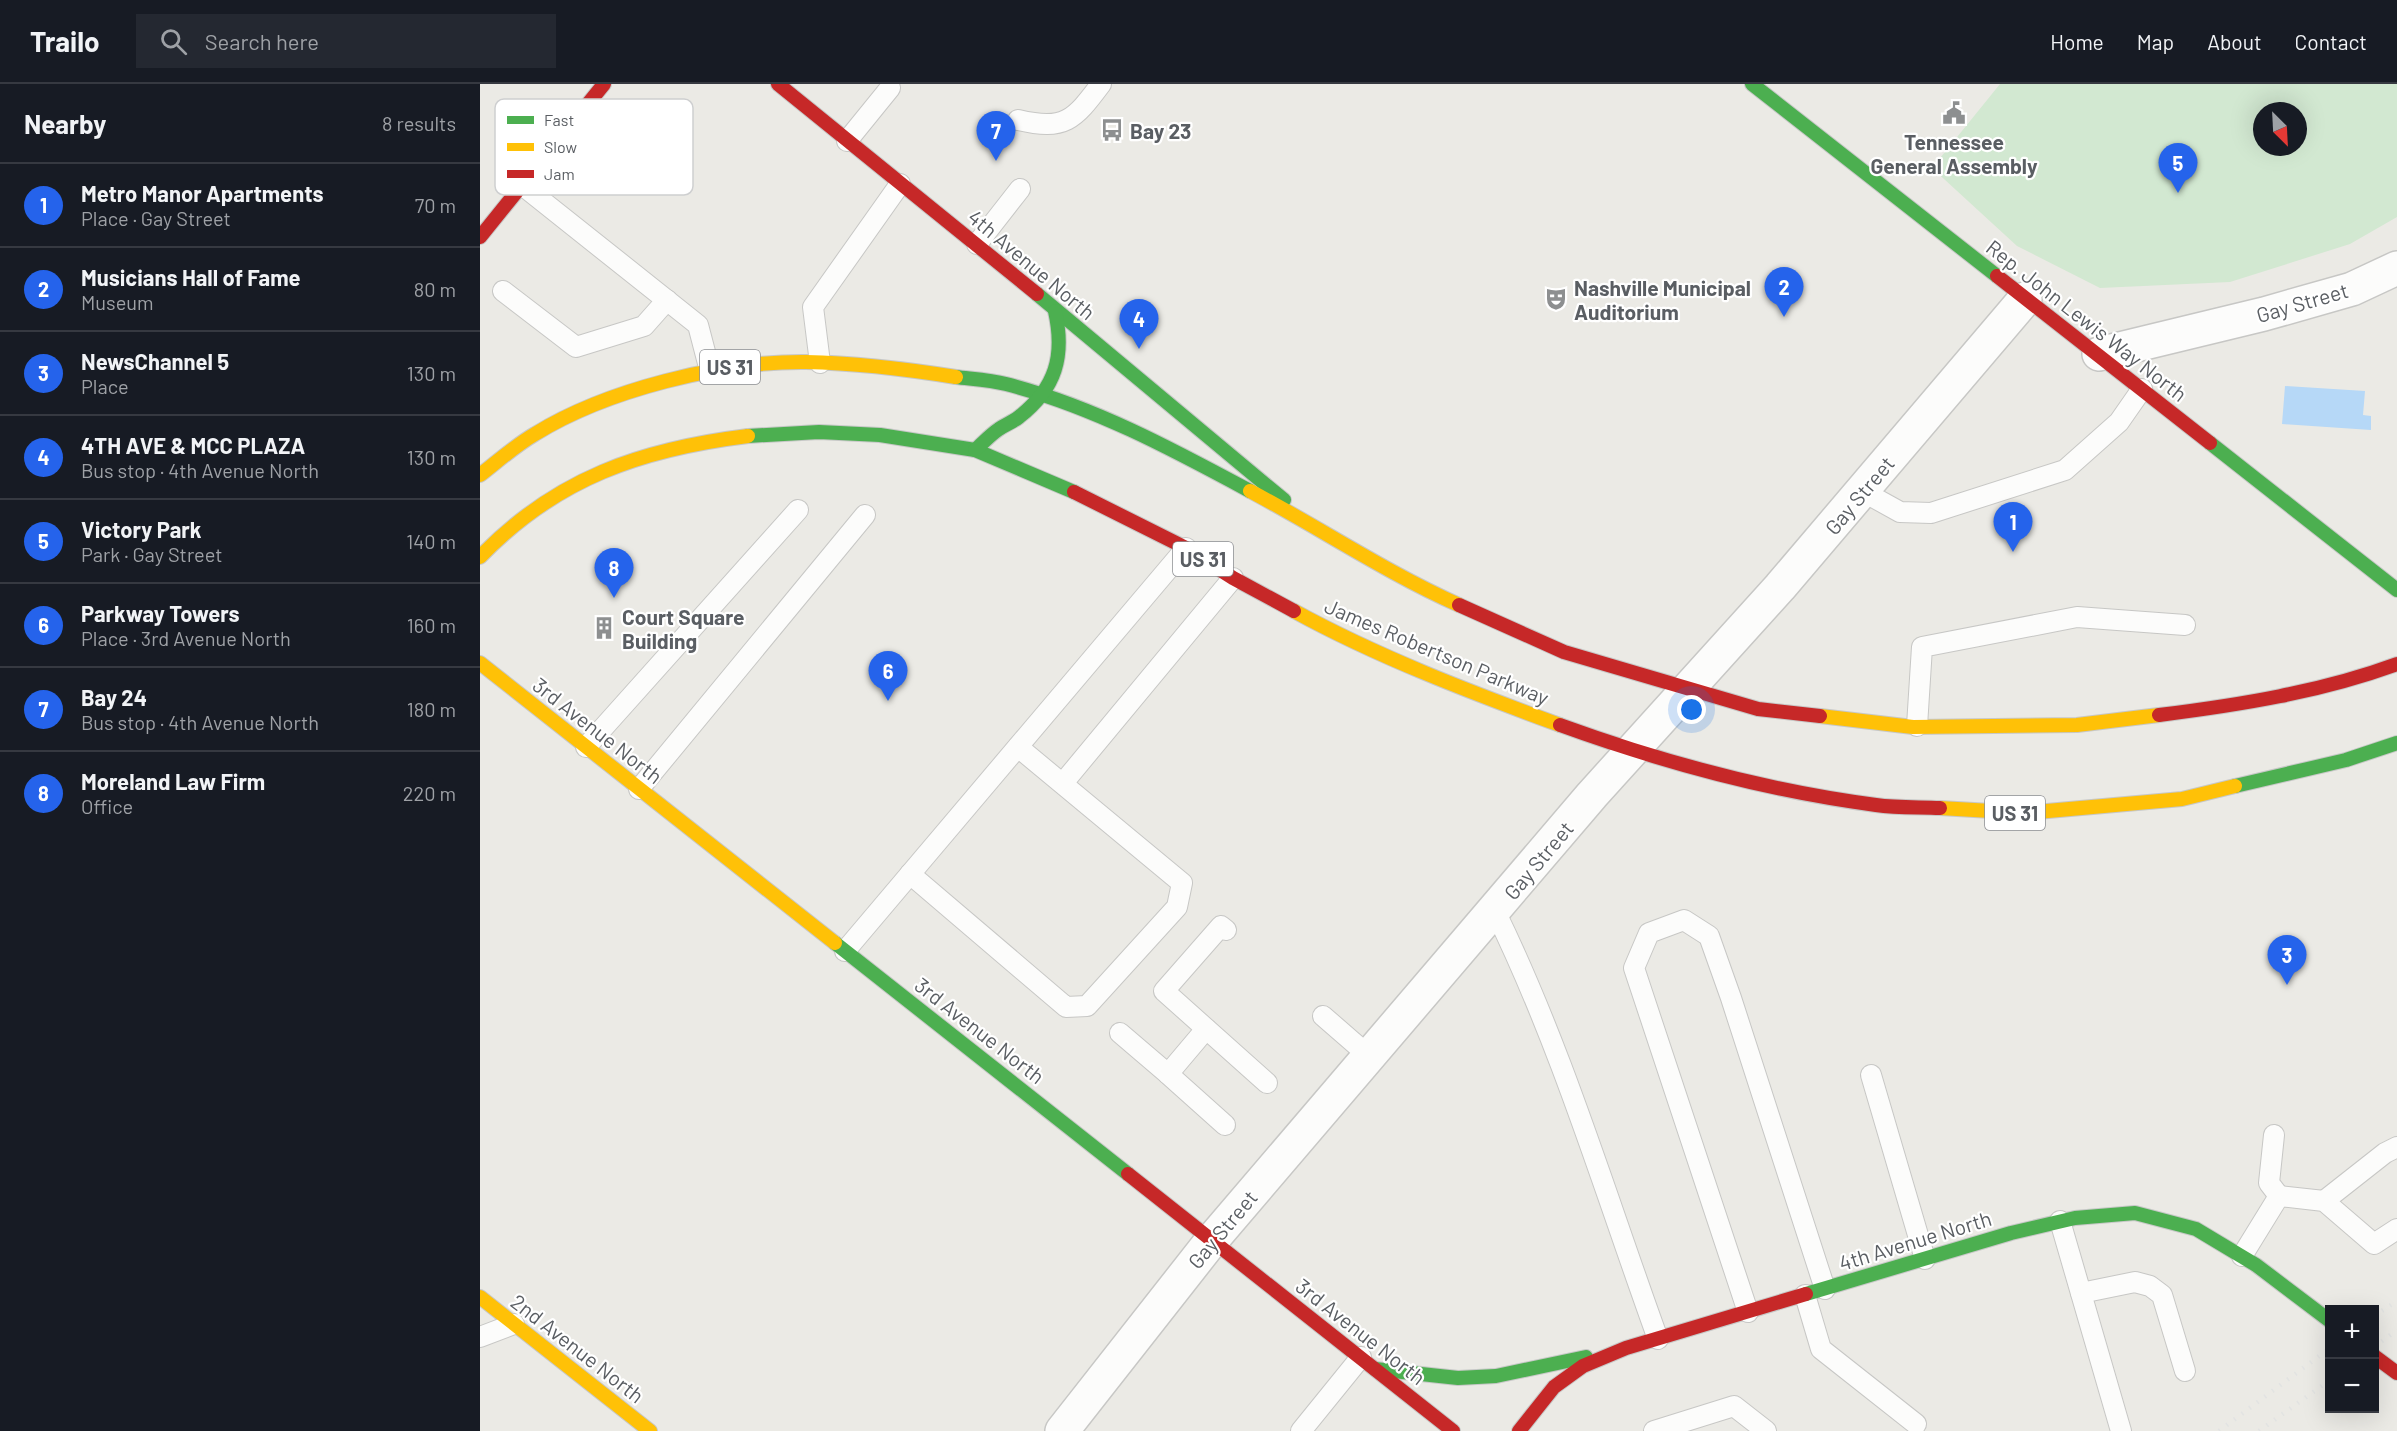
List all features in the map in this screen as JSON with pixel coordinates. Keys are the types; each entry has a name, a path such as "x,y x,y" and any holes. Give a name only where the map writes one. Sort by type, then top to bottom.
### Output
{"street":[{"path":"592,99 604,84"},
{"name":"4th Avenue North","path":"778,84 977,244 1313,524"},
{"name":"Rep. John Lewis Way North","path":"1752,84 2397,590"},
{"path":"480,237 513,195"},
{"name":"Gay Street","path":"2099,354 2264,314 2352,289 2397,268"},
{"name":"Gay Street","path":"1062,1431 1212,1240 1632,751 1689,690 1862,491 2025,299"},
{"path":"975,450 997,430 1019,418 1042,395 1057,370 1061,354 1061,331 1055,311"},
{"name":"US 31","path":"480,475 534,434 593,403 654,385 730,367 820,363 889,366 1005,384 1042,395 1119,425 1177,452 1313,524 1419,587 1563,652 1758,709 1917,726 2077,725 2237,705 2359,678 2397,664"},
{"name":"James Robertson Parkway","path":"480,557 506,530 541,505 576,484 614,466 699,442 755,435 819,432 880,435 975,450 1059,485 1186,548 1233,578 1339,636 1503,704 1632,751 1758,784 1877,805 2025,813 2182,799 2346,760 2397,743"},
{"name":"3rd Avenue North","path":"480,663 1453,1431"},
{"name":"4th Avenue North","path":"1519,1431 1554,1387 1583,1366 1626,1348 2011,1233 2075,1218 2135,1213 2196,1229 2256,1265 2325,1317"},
{"name":"2nd Avenue North","path":"480,1297 650,1431"},
{"path":"1368,1363 1458,1378 1496,1376 1626,1348"},
{"path":"2378,1359 2397,1373"}],"lane":[{"path":"1018,120 1040,125 1062,123 1079,112 1101,84"},
{"path":"847,141 890,88"},
{"path":"820,363 813,307 900,184"},
{"path":"977,244 1020,189"},
{"path":"536,195 698,325 710,371"},
{"path":"503,291 576,347 644,326 667,300"},
{"path":"1862,491 1900,512 1931,513 2065,470 2119,422 2142,389"},
{"path":"586,747 798,510"},
{"path":"639,789 865,515"},
{"path":"845,951 1186,548"},
{"path":"1064,783 1233,578"},
{"path":"1917,726 1922,647 2077,617 2185,625"},
{"path":"909,874 1066,1007 1087,1006 1177,907 1182,883 1018,747"},
{"path":"1495,910 1517,955 1545,1024 1658,1339"},
{"path":"1748,1312 1634,968 1649,933 1684,920 1709,936 1825,1289"},
{"path":"1226,930 1221,926 1164,991 1267,1083"},
{"path":"1323,1016 1369,1056"},
{"path":"1168,1074 1206,1029"},
{"path":"1120,1033 1225,1125"},
{"path":"1871,1075 1925,1259"},
{"path":"2274,1135 2269,1183 2279,1196 2324,1201 2374,1244 2397,1229"},
{"path":"2324,1201 2397,1147"},
{"path":"2242,1256 2279,1196"},
{"path":"2060,1221 2121,1431"},
{"path":"2081,1293 2135,1282 2150,1286 2162,1295 2185,1371"},
{"path":"1805,1295 1821,1348 1916,1424"},
{"path":"480,1337 514,1324"},
{"path":"1301,1431 1368,1363"},
{"path":"1654,1431 1734,1406 1766,1431"}],"green space":[{"path":"2000,84 2397,84 2397,217 2350,244 2230,282 2100,288 2017,246 1932,168"}],"water":[{"path":"2285,386 2365,391 2363,415 2371,416 2371,430 2282,424"}],"railway":[{"path":"2379,1313 2397,1301"},
{"path":"2379,1343 2397,1330"},
{"path":"2219,1431 2325,1352"},
{"path":"2259,1431 2325,1384"}],"traffic: fast":[{"path":"1752,84 1997,276"},
{"path":"1037,294 1284,500"},
{"path":"975,450 996,431 1017,419 1032,406 1049,383 1058,357 1059,342 1055,311"},
{"path":"956,377 1006,384 1100,416 1161,444 1250,491"},
{"path":"748,436 819,432 880,435 975,450 1074,492"},
{"path":"2210,443 2397,590"},
{"path":"2235,786 2346,760 2397,743"},
{"path":"835,943 1128,1174"},
{"path":"1806,1294 2011,1233 2075,1218 2135,1213 2196,1229 2256,1265 2325,1317"},
{"path":"1375,1369 1458,1378 1496,1376 1586,1357"}],"traffic: slow":[{"path":"480,475 521,443 564,418 630,392 702,373 773,363 806,362 881,367 956,377"},
{"path":"480,557 509,530 539,507 570,487 603,472 672,449 748,436"},
{"path":"1250,491 1380,565 1459,605"},
{"path":"1294,611 1391,659 1560,725"},
{"path":"480,663 835,943"},
{"path":"1820,716 1913,727 2077,725 2159,715"},
{"path":"1940,808 2025,813 2182,799 2235,786"},
{"path":"480,1297 650,1431"}],"traffic: jam":[{"path":"592,99 604,84"},
{"path":"778,84 1037,294"},
{"path":"480,237 514,195"},
{"path":"1997,276 2210,443"},
{"path":"1074,492 1186,548 1233,578 1294,611"},
{"path":"1459,605 1564,652 1758,709 1820,716"},
{"path":"2159,715 2219,707 2309,690 2397,664"},
{"path":"1560,725 1676,763 1795,792 1876,805 1940,808"},
{"path":"1128,1174 1453,1431"},
{"path":"1519,1431 1554,1387 1583,1366 1626,1348 1806,1294"},
{"path":"2378,1359 2397,1373"}],"place":[{"name":"Tennessee General Assembly","path":"1954,113"},
{"name":"Bay 23","path":"1112,130"},
{"name":"Bay 24","path":"996,161"},
{"name":"Victory Park","path":"2178,193"},
{"name":"Nashville Municipal Auditorium","path":"1556,299"},
{"name":"Musicians Hall of Fame","path":"1784,317"},
{"name":"4TH AVE & MCC PLAZA","path":"1139,349"},
{"name":"Metro Manor Apartments","path":"2013,552"},
{"name":"Moreland Law Firm","path":"614,598"},
{"name":"Court Square Building","path":"604,628"},
{"name":"Parkway Towers","path":"888,701"},
{"name":"NewsChannel 5","path":"2287,985"}]}
